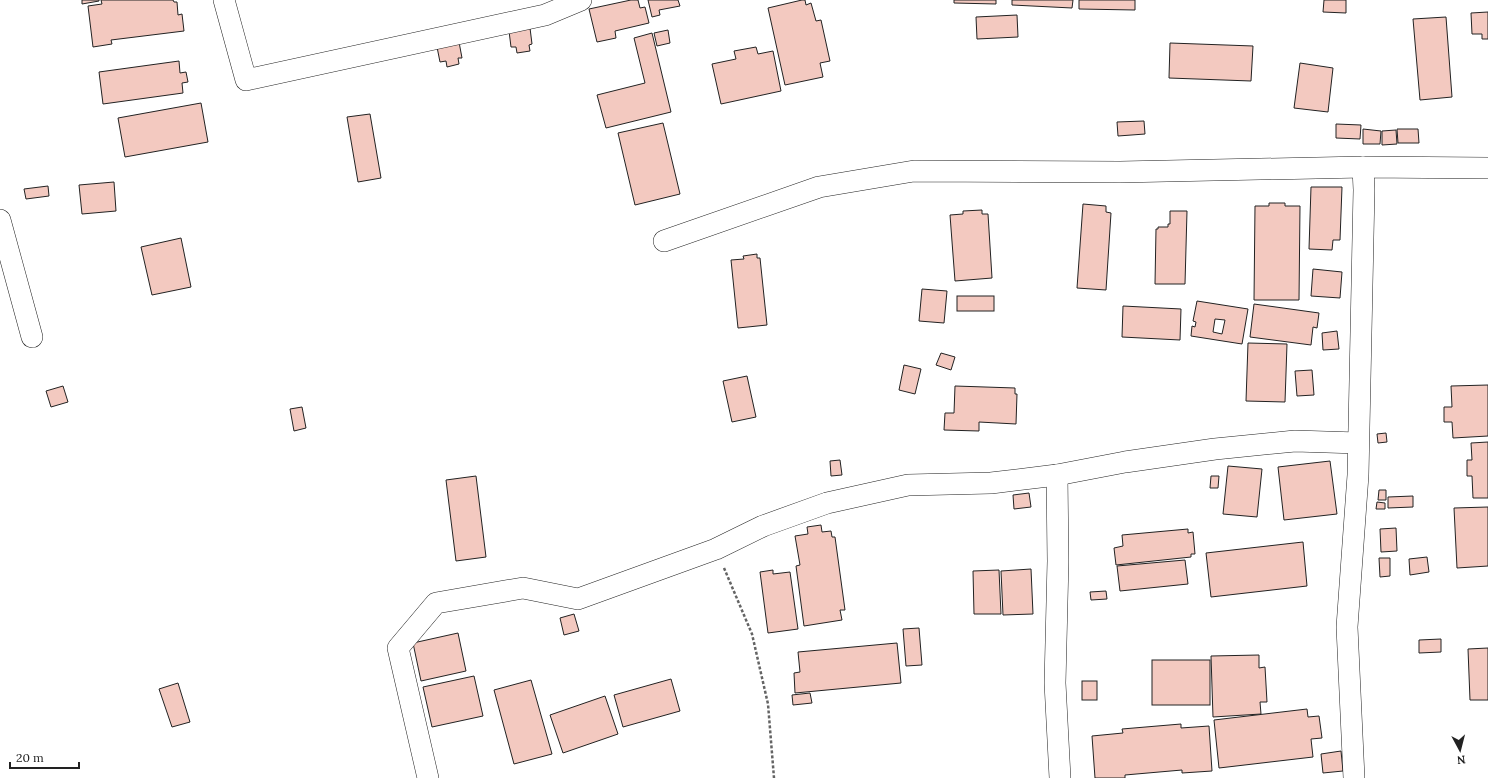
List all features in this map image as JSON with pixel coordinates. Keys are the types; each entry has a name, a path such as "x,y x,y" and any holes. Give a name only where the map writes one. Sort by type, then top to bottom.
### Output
{"street":[{"path":"224,0 246,80 545,14 581,0"},
{"path":"1354,778 1347,627 1358,475 1364,190 1363,167"},
{"path":"664,241 819,187 914,171 1120,172 1363,167 1488,168"},
{"path":"0,220 32,337"},
{"path":"428,778 398,648 436,603 523,588 578,599 716,550 763,526 827,503 908,485 991,483 1057,475 1133,461 1215,449 1295,440 1358,443"},
{"path":"1057,475 1058,561 1055,683 1060,778"}],"path":[{"path":"716,550 752,634 768,704 774,778"}],"building":[{"path":"82,0 99,0 99,1 82,4"},
{"path":"101,0 173,0 174,2 177,2 178,15 182,14 184,31 111,40 112,44 93,47 88,6 102,4"},
{"path":"631,0 638,0 640,8 645,7 649,23 615,31 616,38 597,42 589,9"},
{"path":"648,0 678,0 680,6 659,10 660,15 652,17"},
{"path":"805,0 806,5 811,3 816,21 821,20 830,61 820,63 823,77 785,85 768,8"},
{"path":"954,0 996,0 996,4 954,3"},
{"path":"1012,0 1073,0 1072,8 1012,5"},
{"path":"1079,0 1135,0 1135,10 1079,9"},
{"path":"1324,0 1346,0 1346,13 1323,12"},
{"path":"1488,12 1488,39 1482,39 1482,34 1472,34 1471,13"},
{"path":"1017,15 1018,37 977,39 976,17"},
{"path":"1446,17 1452,97 1420,100 1413,19"},
{"path":"530,28 532,44 529,45 530,51 517,53 516,47 511,47 509,31"},
{"path":"668,30 670,43 657,46 654,33"},
{"path":"652,33 671,112 606,128 597,95 645,83 634,38"},
{"path":"459,42 462,58 458,58 459,64 447,67 446,61 440,62 437,47"},
{"path":"1170,43 1253,46 1251,81 1169,78"},
{"path":"756,47 758,54 773,51 781,91 721,104 712,64 736,59 734,51"},
{"path":"179,61 180,73 186,72 188,82 182,83 183,93 103,104 99,72"},
{"path":"1300,63 1333,68 1328,112 1294,108"},
{"path":"201,103 208,142 125,157 118,118"},
{"path":"370,114 381,178 358,182 347,117"},
{"path":"1144,121 1145,134 1118,136 1117,122"},
{"path":"663,123 680,194 635,205 618,133"},
{"path":"1336,124 1361,125 1360,139 1336,138"},
{"path":"1363,129 1381,131 1380,144 1363,144"},
{"path":"1397,129 1418,129 1419,143 1398,143"},
{"path":"1396,130 1397,144 1382,145 1382,131"},
{"path":"114,182 116,211 82,214 79,185"},
{"path":"48,186 49,196 26,199 24,189"},
{"path":"1311,187 1342,187 1340,240 1333,240 1332,250 1309,249"},
{"path":"1269,203 1285,203 1285,206 1300,206 1299,300 1254,300 1255,206 1269,206"},
{"path":"1083,204 1106,206 1106,212 1111,213 1106,290 1077,288"},
{"path":"982,210 982,214 988,214 992,278 955,281 950,215 963,214 963,211"},
{"path":"1170,211 1187,211 1185,284 1155,284 1156,229 1158,229 1158,227 1168,227 1168,224 1170,224"},
{"path":"181,238 191,287 152,295 141,247"},
{"path":"757,254 757,258 760,258 767,325 738,328 731,260 744,259 743,256"},
{"path":"1313,269 1342,272 1340,298 1311,296"},
{"path":"922,289 947,291 944,323 919,321"},
{"path":"957,296 994,296 994,311 957,311"},
{"path":"1197,301 1248,309 1242,344 1191,336 1192,326 1195,327 1196,322 1193,321","holes":["1215,319 1225,320 1222,334 1213,332"]},
{"path":"1254,304 1319,313 1317,328 1313,327 1311,345 1250,337"},
{"path":"1123,306 1181,309 1180,340 1122,337"},
{"path":"1337,331 1339,349 1323,350 1322,333"},
{"path":"1248,343 1287,344 1285,402 1246,401"},
{"path":"941,353 955,357 951,370 936,365"},
{"path":"904,365 921,369 915,394 899,390"},
{"path":"1312,370 1314,395 1297,396 1295,371"},
{"path":"747,376 756,417 732,422 723,381"},
{"path":"1488,385 1488,436 1453,438 1452,422 1444,422 1444,407 1452,407 1451,386"},
{"path":"63,386 68,402 51,407 46,391"},
{"path":"955,386 1015,388 1015,394 1017,394 1016,424 979,422 979,431 944,430 945,413 954,413"},
{"path":"302,407 306,428 294,431 290,409"},
{"path":"1386,433 1387,442 1378,443 1377,434"},
{"path":"1488,442 1488,498 1473,498 1472,476 1467,476 1467,460 1472,460 1471,443"},
{"path":"840,460 842,475 831,476 830,461"},
{"path":"1330,461 1337,514 1284,520 1278,467"},
{"path":"1228,466 1262,469 1257,517 1223,514"},
{"path":"476,476 486,557 456,561 446,480"},
{"path":"1211,476 1219,476 1218,488 1210,488"},
{"path":"1379,490 1386,490 1386,500 1378,500"},
{"path":"1029,493 1031,507 1014,509 1013,495"},
{"path":"1413,496 1413,507 1388,508 1388,497"},
{"path":"1377,502 1385,503 1385,509 1376,509"},
{"path":"1488,507 1488,566 1457,568 1454,508"},
{"path":"821,525 822,532 831,531 832,537 835,537 845,610 840,610 842,620 804,626 796,566 800,565 795,536 808,534 807,527"},
{"path":"1396,528 1397,551 1381,552 1380,529"},
{"path":"1188,529 1188,533 1193,532 1195,554 1191,554 1191,557 1116,565 1114,548 1123,546 1122,535"},
{"path":"1303,542 1307,586 1211,597 1206,553"},
{"path":"1427,557 1429,572 1410,575 1409,559"},
{"path":"1379,558 1390,558 1390,576 1380,577"},
{"path":"1185,560 1188,584 1120,591 1117,566"},
{"path":"1031,569 1033,614 1003,615 1001,571"},
{"path":"773,570 773,574 790,572 798,629 768,633 760,572"},
{"path":"999,570 1001,614 974,614 973,571"},
{"path":"1106,591 1107,599 1091,600 1090,592"},
{"path":"574,614 579,631 564,635 560,618"},
{"path":"919,628 922,665 906,666 903,629"},
{"path":"458,633 466,671 421,681 413,643"},
{"path":"1441,639 1441,652 1419,653 1419,640"},
{"path":"897,643 901,683 795,693 794,673 800,672 798,652"},
{"path":"1488,648 1488,700 1470,700 1468,649"},
{"path":"1259,655 1259,668 1265,667 1267,702 1260,702 1261,714 1213,717 1211,656"},
{"path":"1152,660 1210,660 1210,705 1152,705"},
{"path":"474,676 483,716 432,727 423,687"},
{"path":"671,679 680,711 623,727 614,695"},
{"path":"531,680 552,754 514,764 494,690"},
{"path":"1082,681 1097,681 1097,700 1082,700"},
{"path":"178,683 190,722 172,727 159,689"},
{"path":"810,693 812,703 793,705 792,695"},
{"path":"605,696 618,734 563,753 550,715"},
{"path":"1307,709 1308,717 1319,716 1322,738 1311,739 1313,757 1219,768 1214,720"},
{"path":"1181,724 1181,728 1209,726 1212,771 1182,773 1182,770 1125,775 1125,778 1095,778 1092,736 1123,733 1122,729"},
{"path":"1341,751 1343,771 1323,773 1321,754"}]}
